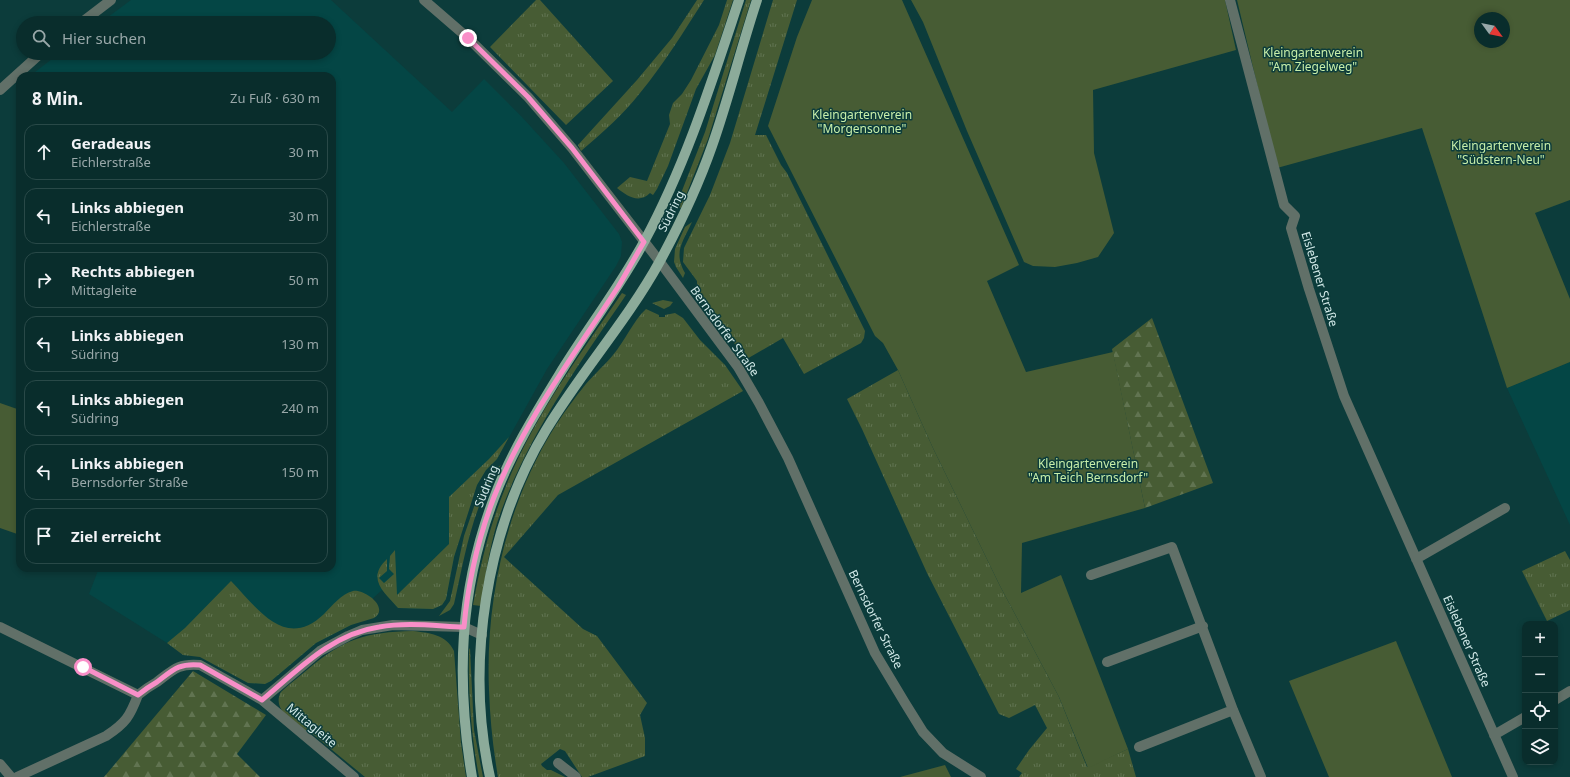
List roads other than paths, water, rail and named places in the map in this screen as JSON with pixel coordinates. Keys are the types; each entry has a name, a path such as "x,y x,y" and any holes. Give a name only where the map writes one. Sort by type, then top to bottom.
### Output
{"main road":[{"name":"Südring","path":"472,777 464,725 462,698 464,627 467,596 483,529 494,497 524,434 560,373 618,286 665,203 721,56 739,0"},
{"name":"Südring","path":"490,777 483,747 480,671 482,635 497,543 505,518 524,472 536,448 558,411 622,322 660,262 686,212 713,143 757,0"}],"street":[{"path":"90,16 111,0"},
{"name":"Bernsdorfer Straße","path":"424,0 468,38 528,97 572,148 660,262 738,367 788,458 875,653 904,703 923,732 942,752 981,777"},
{"name":"Eislebener Straße","path":"1230,0 1284,205 1295,216 1291,228 1318,316 1347,402 1513,777"},
{"path":"20,72 33,60"},
{"path":"0,90 16,76"},
{"path":"1416,559 1505,508"},
{"path":"1091,575 1172,547 1203,626 1233,710 1261,777"},
{"path":"262,700 320,651 355,633 393,625 464,627 482,635"},
{"path":"1108,662 1203,626"},
{"path":"0,628 138,695 131,714 116,729 106,736 17,777"},
{"name":"Mittagleite","path":"138,695 179,666 188,664 200,665 262,700 354,777"},
{"path":"1558,698 1570,691"},
{"path":"1139,747 1233,710"},
{"path":"1494,735 1522,719"},
{"path":"558,763 576,777"},
{"path":"0,764 10,777"}],"park label":[{"name":"Kleingartenverein \"Am Ziegelweg\"","path":"1313,59"},
{"name":"Kleingartenverein \"Morgensonne\"","path":"862,121"},
{"name":"Kleingartenverein \"Südstern-Neu\"","path":"1501,152"},
{"name":"Kleingartenverein \"Am Teich Bernsdorf\"","path":"1088,470"}]}
